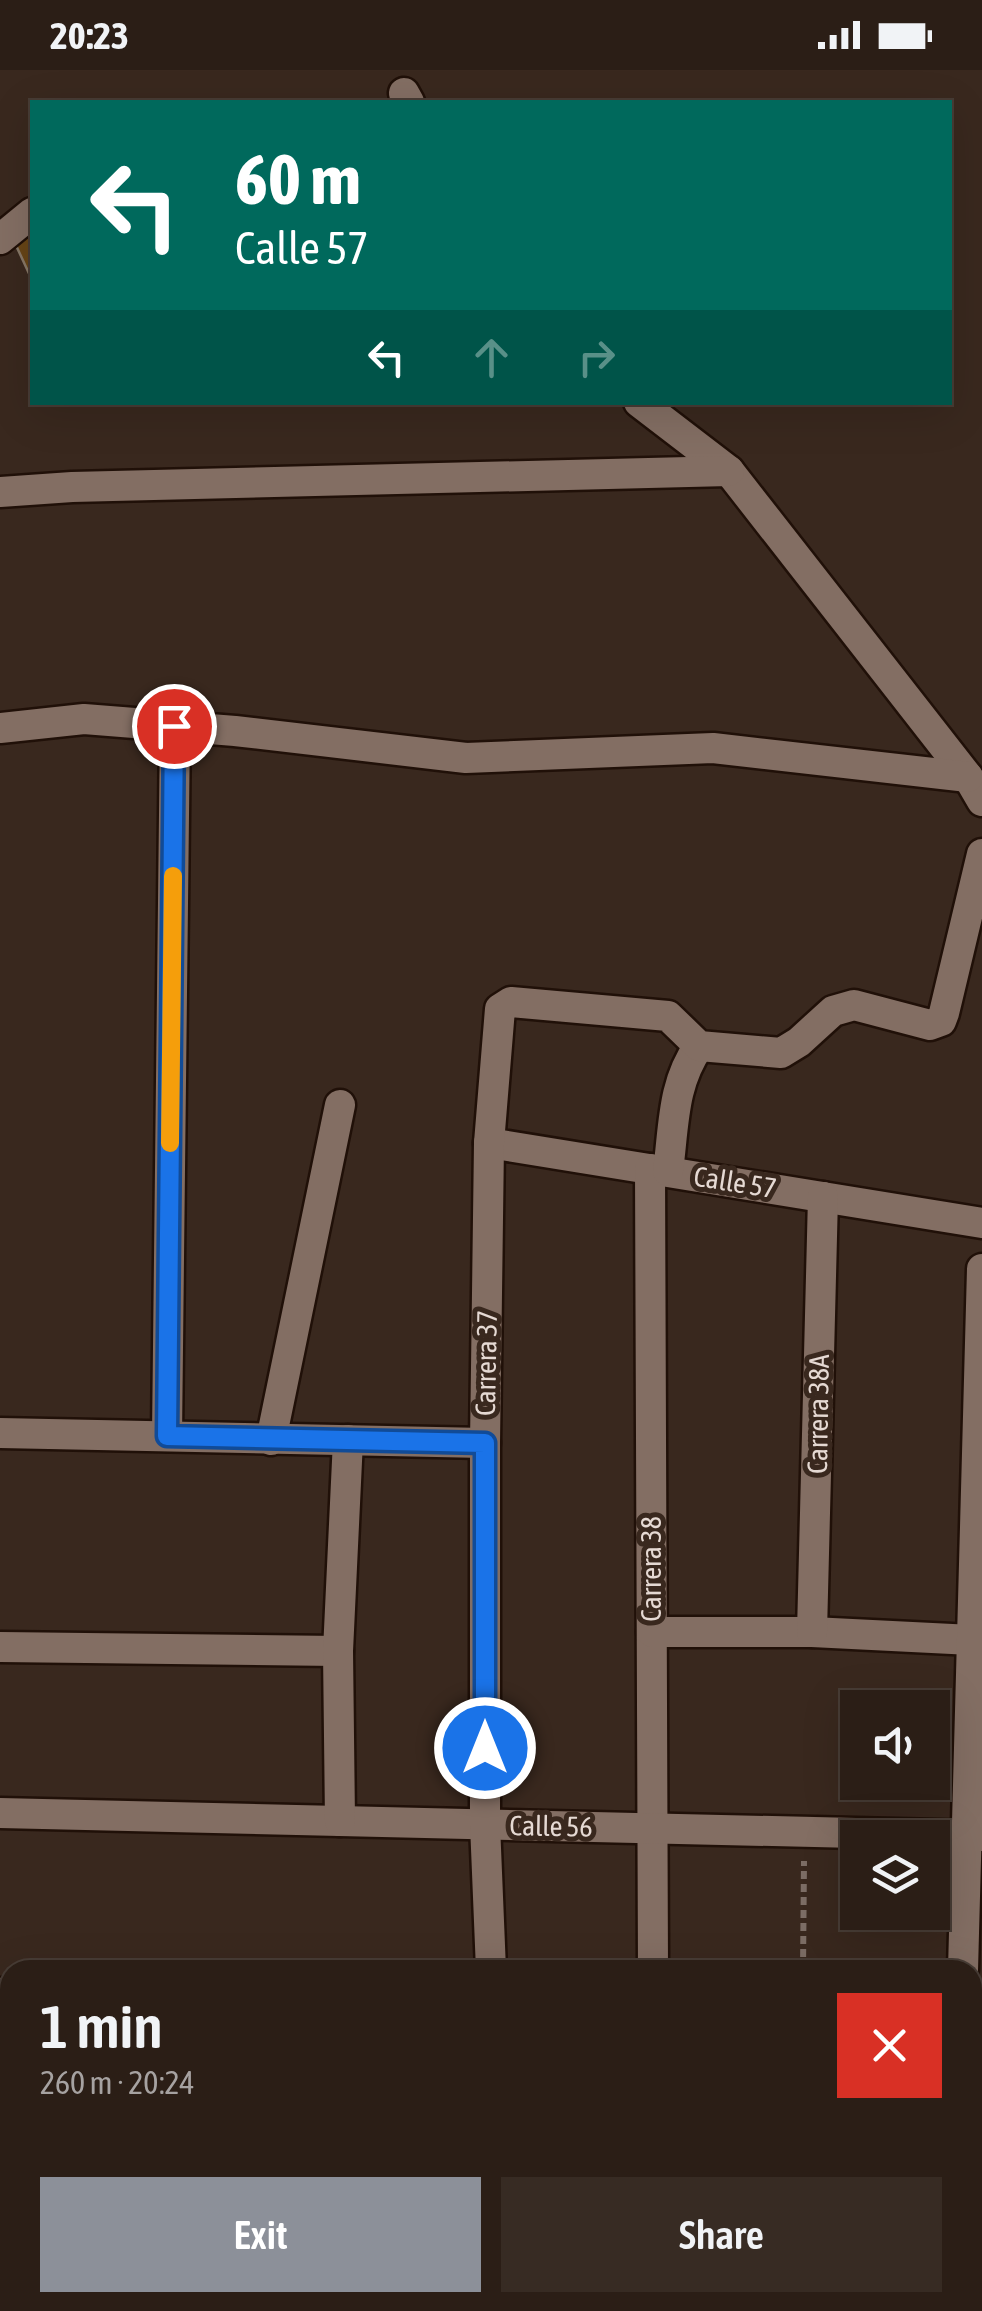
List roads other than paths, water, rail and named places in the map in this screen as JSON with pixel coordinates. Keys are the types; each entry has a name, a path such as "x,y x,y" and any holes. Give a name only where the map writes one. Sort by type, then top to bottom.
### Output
{"street":[{"path":"0,238 30,214"},
{"path":"643,405 728,471 975,789"},
{"path":"0,492 728,471"},
{"path":"0,728 84,719 234,731 466,758 713,748 975,789"},
{"path":"167,1436 174,726"},
{"path":"699,1046 780,1053 833,1012 854,1005 930,1025 940,1022 982,854"},
{"name":"Carrera 37","path":"491,1960 485,1824 485,1443 489,1143 500,1009 511,1002 668,1016 699,1046"},
{"name":"Carrera 38","path":"653,1960 652,1632 659,1170 680,1080 699,1046"},
{"path":"271,1440 340,1105"},
{"name":"Calle 57","path":"489,1143 982,1222"},
{"name":"Carrera 38A","path":"812,1632 823,1196"},
{"path":"964,1960 974,1835 972,1640 982,1269"},
{"path":"0,1433 485,1443"},
{"path":"340,1821 338,1651 348,1440"},
{"path":"652,1632 812,1632 972,1640"},
{"path":"0,1647 338,1651"},
{"name":"Calle 56","path":"0,1813 974,1835"}]}
